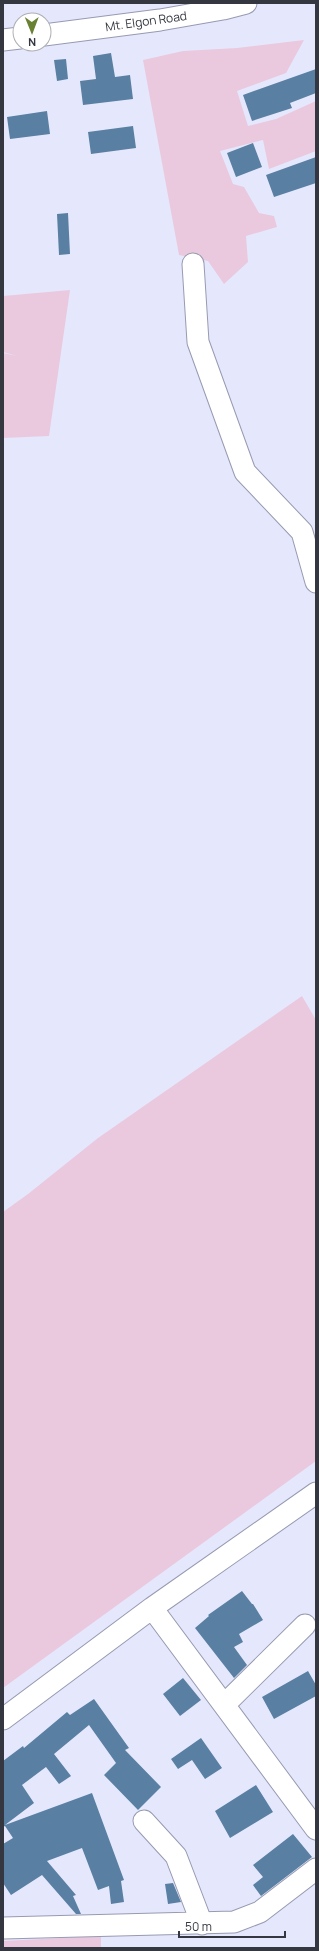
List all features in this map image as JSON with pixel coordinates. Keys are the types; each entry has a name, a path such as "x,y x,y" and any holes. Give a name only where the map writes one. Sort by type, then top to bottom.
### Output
{"street":[{"name":"Mt. Elgon Road","path":"52,34 160,20 224,9 246,3"},
{"path":"193,264 198,342 245,472 302,532 316,582"},
{"path":"3,1719 152,1608 316,1493"},
{"path":"152,1608 316,1829"},
{"path":"224,1705 305,1625"},
{"path":"144,1821 176,1856 202,1924"},
{"path":"3,1928 234,1922 260,1912 316,1869"}],"shaded area":[{"path":"304,40 286,73 237,91 248,126 276,119 316,101 316,151 269,169 263,140 220,151 233,184 244,187 259,213 274,216 277,227 246,236 248,262 224,284 208,261 179,255 143,60 183,51 237,48"},
{"path":"70,290 49,436 3,438 3,353 17,356 3,352 3,296"},
{"path":"302,996 316,1020 316,1461 3,1688 3,1212 98,1138"},
{"path":"101,1936 101,1948 3,1948 3,1941"}],"building":[{"path":"111,53 115,77 130,75 133,99 83,105 80,81 96,79 93,56"},
{"path":"66,59 68,79 57,81 54,60"},
{"path":"316,69 316,93 290,103 292,108 252,121 243,95"},
{"path":"47,111 50,134 10,139 7,117"},
{"path":"133,126 136,148 91,154 88,132"},
{"path":"253,143 262,167 236,177 227,153"},
{"path":"316,157 316,183 274,197 266,175"},
{"path":"68,213 70,254 59,255 57,214"},
{"path":"242,1591 253,1604 263,1620 239,1634 243,1642 234,1647 247,1665 234,1678 195,1628 209,1616 208,1615"},
{"path":"308,1671 316,1685 316,1696 274,1719 262,1697"},
{"path":"183,1678 201,1700 180,1716 163,1694"},
{"path":"94,1699 129,1748 125,1750 161,1787 138,1810 104,1775 116,1763 89,1725 54,1754 71,1776 59,1784 46,1767 22,1785 34,1803 5,1825 92,1793 124,1880 121,1881 124,1902 111,1904 109,1886 98,1890 82,1848 47,1861 76,1895 73,1896 81,1914 76,1914 42,1875 11,1895 3,1883 3,1844 13,1838 5,1826 3,1827 3,1761 23,1746 24,1748 67,1712 70,1715"},
{"path":"201,1738 222,1768 205,1779 192,1760 178,1769 171,1759"},
{"path":"256,1785 273,1812 230,1838 215,1811"},
{"path":"293,1834 312,1857 261,1896 253,1885 263,1877 253,1865"},
{"path":"173,1883 181,1902 168,1904 165,1884"}]}
